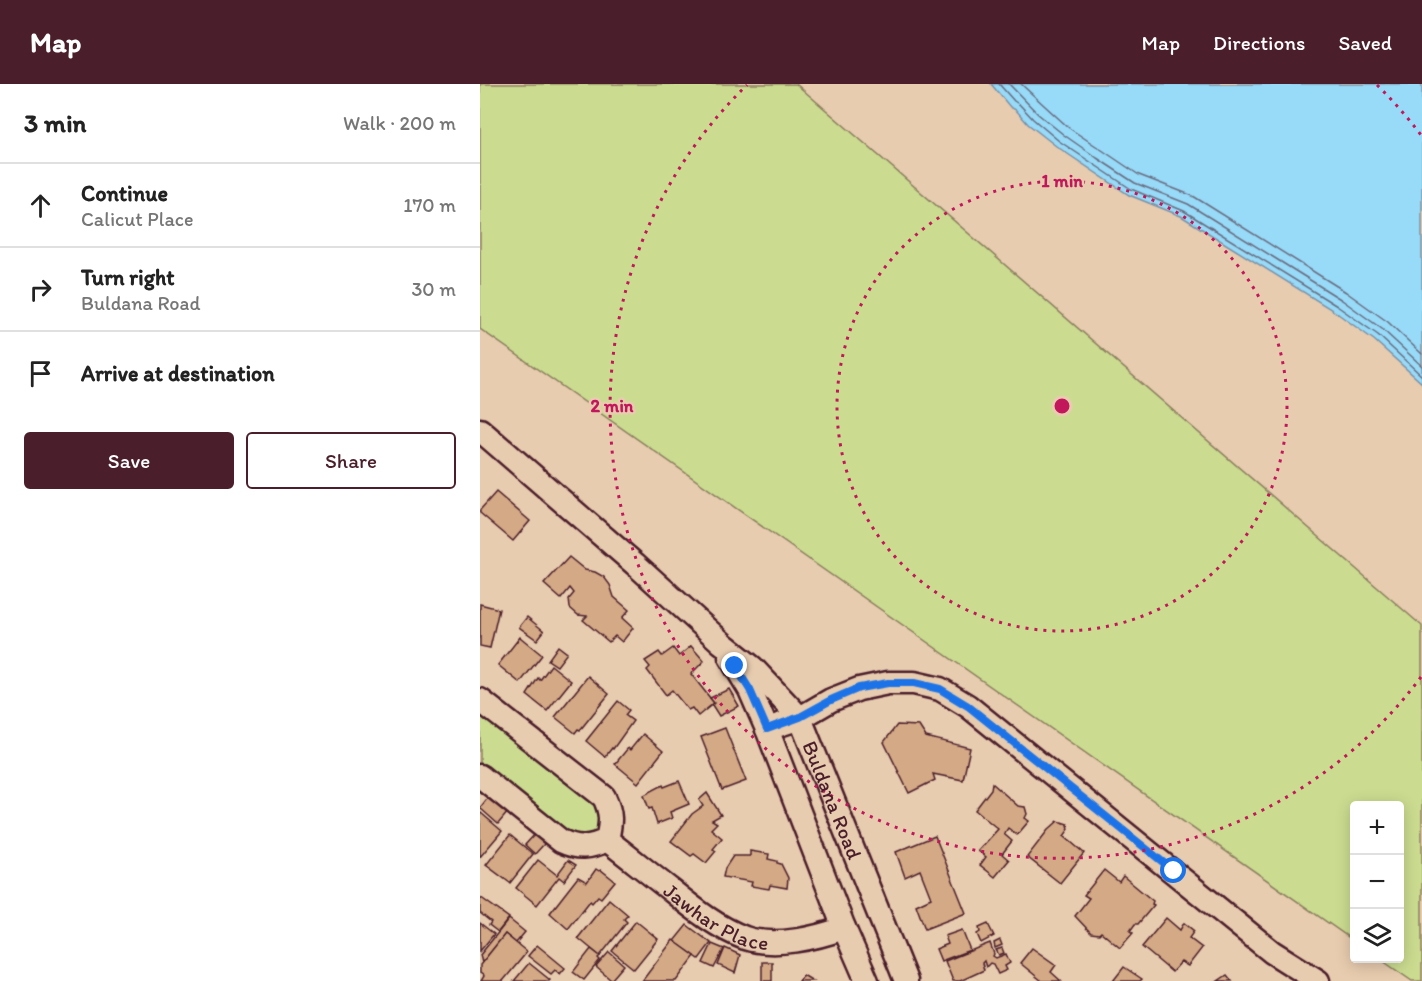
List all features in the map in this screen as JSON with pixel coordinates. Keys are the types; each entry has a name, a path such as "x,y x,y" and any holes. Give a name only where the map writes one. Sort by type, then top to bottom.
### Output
{"street":[{"name":"Buldana Road","path":"480,430 770,684 800,717 906,981"},
{"name":"Buldana Road","path":"722,643 750,690 767,729 844,928 867,981"},
{"path":"767,729 800,717 859,688 888,683 914,683 940,689 968,706 1272,952 1309,979"},
{"path":"480,700 604,797 610,811 611,823 607,840 595,846 582,848 561,841 480,776"},
{"name":"Jawhar Place","path":"607,840 693,907 718,924 746,938 776,942 818,937 844,928"}],"green space":[{"path":"480,84 796,84 1422,626 1422,981 1412,981 1386,963 1404,963 1404,801 1350,801 1350,938 480,329"},
{"path":"480,707 603,810 597,835 580,843 480,770"}],"water":[{"path":"991,84 1422,84 1422,383 1374,340 1334,311 1181,216 1129,195 1056,146 1010,107"}],"building":[{"path":"496,492 530,521 513,541 480,513 480,510"},
{"path":"569,557 585,570 604,577 614,597 629,610 622,618 633,628 622,642 615,636 609,642 583,620 587,616 578,615 570,608 569,599 574,593 570,588 561,599 544,584"},
{"path":"480,604 499,609 490,648 480,646"},
{"path":"527,617 544,631 537,640 519,627"},
{"path":"520,637 542,655 520,683 498,665"},
{"path":"558,646 567,653 557,666 548,660"},
{"path":"691,646 704,661 691,674 714,703 698,716 692,708 688,710 672,690 666,695 647,670 650,667 645,661 659,652 662,656 673,648 679,656"},
{"path":"551,665 571,681 547,711 527,695 538,678 540,680"},
{"path":"588,676 609,694 575,733 555,717"},
{"path":"729,689 739,706 719,716 710,698"},
{"path":"618,701 629,710 625,715 633,721 605,757 586,741"},
{"path":"897,725 919,726 926,737 970,748 963,780 933,774 935,780 909,793 884,742"},
{"path":"725,728 746,781 722,790 701,737"},
{"path":"643,734 663,751 638,783 615,764"},
{"path":"679,781 689,804 670,812 672,818 657,824 652,808 649,809 644,795 663,785 664,787"},
{"path":"992,783 1018,806 1025,807 1027,814 1025,818 1029,821 1017,835 1008,828 1004,834 1012,841 1002,854 1009,860 995,877 980,865 986,857 978,851 998,829 975,810 991,789"},
{"path":"707,793 721,815 712,820 717,823 711,829 722,838 713,849 716,851 706,863 694,854 691,856 671,841 692,814 703,806 699,800"},
{"path":"489,796 508,812 498,824 480,808"},
{"path":"480,814 502,831 480,857"},
{"path":"1058,821 1068,824 1069,829 1064,836 1084,853 1060,883 1027,857"},
{"path":"535,834 545,843 535,854 525,845"},
{"path":"510,835 533,854 510,883 486,865"},
{"path":"935,836 966,913 925,929 916,905 931,898 920,870 905,877 896,852"},
{"path":"750,851 769,854 768,859 781,864 788,878 787,888 770,885 769,889 751,886 752,882 723,877 725,868 733,856 750,856"},
{"path":"538,860 557,875 568,860 576,865 564,881 559,877 537,905 516,888"},
{"path":"596,869 601,870 615,881 601,898 598,896 592,903 590,901 568,929 550,913 578,877 587,882"},
{"path":"1104,870 1119,882 1123,876 1153,901 1154,905 1138,924 1135,924 1130,931 1133,933 1120,948 1101,932 1091,933 1075,916 1089,898 1084,895"},
{"path":"480,897 509,918 498,932 480,913"},
{"path":"609,899 628,915 624,919 627,922 600,956 578,938"},
{"path":"1166,918 1180,930 1184,923 1194,931 1189,938 1202,948 1188,966 1181,962 1172,972 1142,947"},
{"path":"509,919 525,932 516,943 505,934 482,963 480,955"},
{"path":"636,921 658,939 634,969 612,951"},
{"path":"480,923 494,934 480,951"},
{"path":"988,924 994,936 981,943 977,934 980,932 979,928"},
{"path":"687,925 711,943 699,959 674,941"},
{"path":"962,930 970,950 941,961 936,949 948,944 945,936"},
{"path":"505,934 527,952 503,981 481,981 484,976 480,973 480,965"},
{"path":"673,940 695,956 676,981 642,981"},
{"path":"1000,940 1002,945 995,948 994,943"},
{"path":"990,943 993,956 996,958 1006,954 1010,963 1005,966 1007,970 998,974 993,964 990,963 986,967 984,961 982,963 984,970 960,981 953,981 945,961"},
{"path":"712,944 724,949 714,968 703,963"},
{"path":"537,945 565,968 560,974 555,970 551,974 528,956"},
{"path":"725,948 740,955 735,973 718,965"},
{"path":"1002,948 1004,953 999,955 996,950"},
{"path":"1032,948 1056,965 1051,972 1061,981 1042,981 1020,963"},
{"path":"591,949 600,956 598,958 600,960 584,980 573,972"},
{"path":"609,952 624,965 611,980 596,967"},
{"path":"762,962 772,962 772,981 762,981"},
{"path":"529,963 550,980 514,981"},
{"path":"1124,967 1142,979 1140,981 1113,981"},
{"path":"803,975 813,981 799,981"},
{"path":"1227,975 1232,981 1218,981"}],"route":[{"path":"735,666 750,690 767,729 800,717 859,688 888,683 914,683 940,689 968,706 1174,871"}]}
